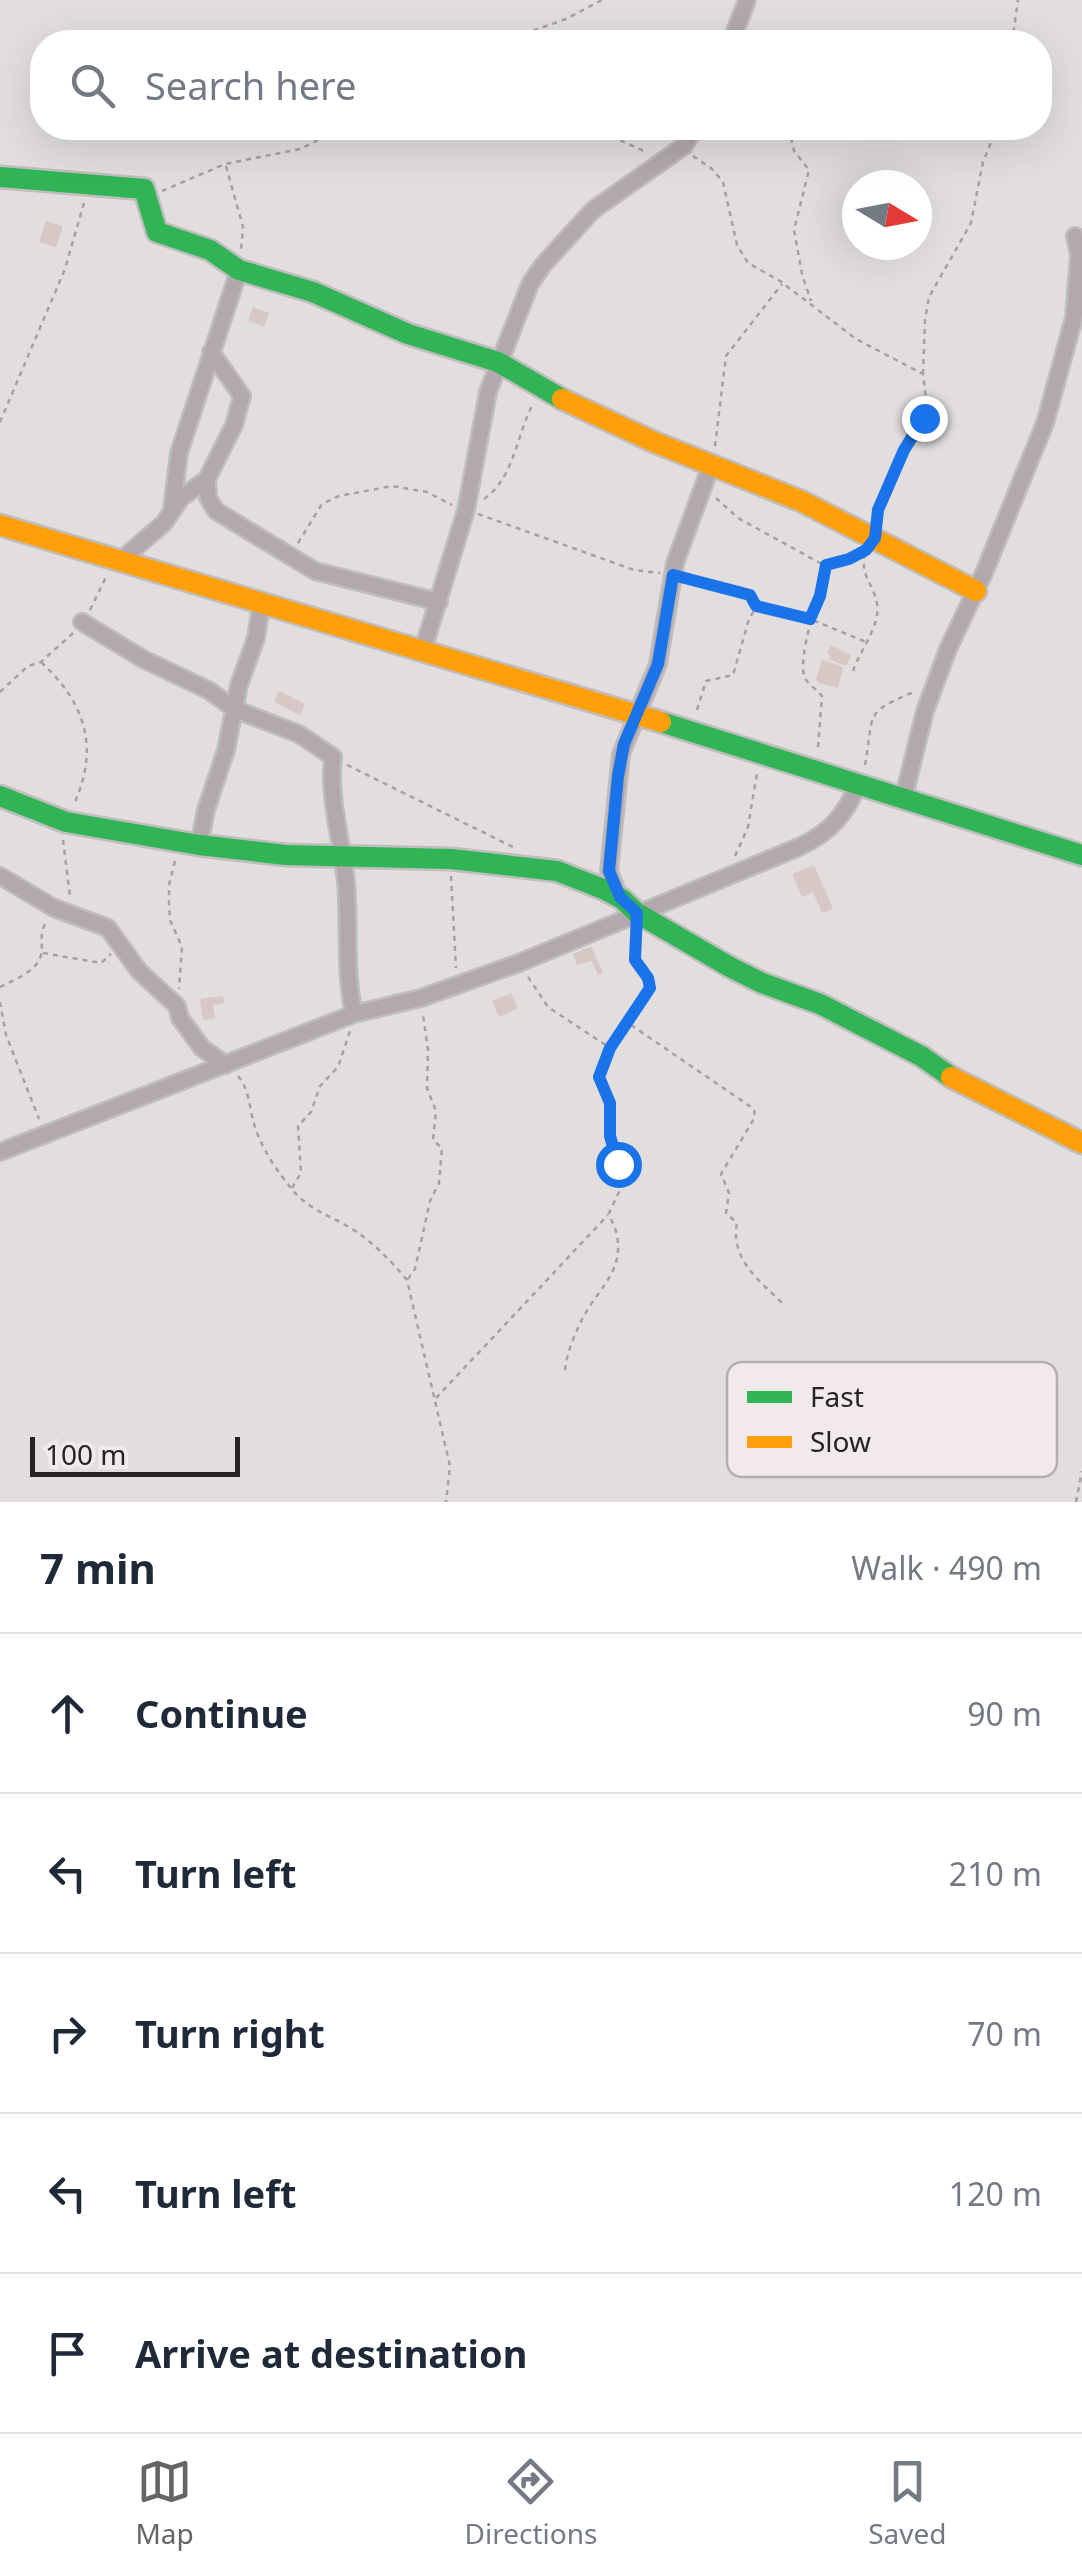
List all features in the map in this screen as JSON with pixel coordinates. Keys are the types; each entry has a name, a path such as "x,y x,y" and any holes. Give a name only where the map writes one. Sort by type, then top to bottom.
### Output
{"main road":[{"path":"0,177 144,189 157,232 210,250 239,270 314,292 408,334 498,362 541,389 709,471 801,501 976,591"},
{"path":"0,525 761,752 1082,855"},
{"path":"0,796 66,822 286,855 451,859 556,871 620,897 637,913 730,967 820,1004 921,1056 966,1087 1082,1143"}],"street":[{"path":"735,30 746,0"},
{"path":"422,653 466,510 479,429 498,362 530,284 593,210 688,140"},
{"path":"903,800 925,711 948,649 1034,454 1070,336 1079,269 1075,236"},
{"path":"120,561 164,523 172,508 179,453 239,270"},
{"path":"172,508 207,479 234,425 242,396 212,352"},
{"path":"620,897 609,871 622,754 658,664 673,575 709,471"},
{"path":"207,479 208,498 216,511 287,556 330,576 439,602"},
{"path":"190,842 206,810 226,750 261,605"},
{"path":"82,622 234,708 298,734 332,758 330,776 343,856 349,937 346,972 354,1014"},
{"path":"0,1152 354,1014 421,998 519,963 822,836 846,812 859,783"},
{"path":"0,876 62,910 108,928 139,971 177,1006 180,1018 202,1048 226,1065"}],"path":[{"path":"532,30 566,19 602,0"},
{"path":"1014,30 1018,0"},
{"path":"144,189 170,190 225,164 300,148 317,140"},
{"path":"616,140 695,156 712,169 727,194 742,256 856,339 923,374"},
{"path":"792,140 794,151 809,170 794,230 812,305"},
{"path":"875,538 878,510 904,450 924,418 924,320 929,297 971,223 983,162 993,140"},
{"path":"225,164 244,227 239,270"},
{"path":"0,422 65,269 92,183"},
{"path":"783,283 726,356 709,471 714,495 738,518 826,565 835,565 866,550 862,572 878,607 853,671"},
{"path":"466,510 496,490 541,389"},
{"path":"287,556 322,504 339,496 392,486 408,488 428,492 466,510 638,572 673,575 750,595 756,606 810,619 866,642"},
{"path":"0,692 28,666 41,662 82,622 102,582 120,561"},
{"path":"826,565 820,596 810,619 803,674 822,696 817,733 826,772"},
{"path":"691,732 706,681 733,675 756,606"},
{"path":"0,988 26,973 42,953 40,936 62,910 70,882 62,848 66,822 86,764 85,728 76,703 64,683 41,662"},
{"path":"859,783 868,750 870,718 880,706 936,684"},
{"path":"728,876 748,826 761,752"},
{"path":"332,758 525,853"},
{"path":"177,1006 182,947 170,920 169,885 190,842"},
{"path":"451,859 457,986"},
{"path":"436,1398 609,1214 622,1177 610,1136 610,1103 599,1077 610,1048 630,1024 650,988 635,960 637,913"},
{"path":"42,953 100,962 113,952 126,952"},
{"path":"519,963 548,1007 610,1048"},
{"path":"407,1280 415,1269 430,1200 438,1183 442,1148 433,1140 436,1111 427,1088 428,1050 421,998"},
{"path":"0,1002 19,1072 45,1134"},
{"path":"291,1189 301,1173 298,1126 311,1112 320,1086 338,1068 354,1014"},
{"path":"630,1024 754,1108 755,1118 720,1174 729,1193 726,1213 736,1223 740,1260 782,1303"},
{"path":"226,1065 246,1087 264,1149 291,1189 308,1206 350,1228 387,1256 407,1280 450,1466 446,1502"},
{"path":"565,1370 586,1312 614,1270 618,1240 609,1214"},
{"path":"1076,1502 1082,1471"}],"building":[{"path":"46,221 63,226 56,247 39,242"},
{"path":"253,307 269,313 264,327 248,320"},
{"path":"831,645 851,655 846,666 829,659"},
{"path":"822,660 843,667 838,688 816,679"},
{"path":"279,691 305,704 300,715 274,702"},
{"path":"814,865 833,909 822,913 813,892 802,897 792,874"},
{"path":"591,946 603,973 598,975 592,961 577,965 573,954"},
{"path":"511,993 518,1008 499,1017 492,1001"},
{"path":"223,996 224,1003 213,1005 215,1018 203,1020 200,999"}],"traffic: fast":[{"path":"0,177 144,189 157,232 210,250 239,270 313,292 408,334 498,362 562,399"},
{"path":"661,722 1082,855"},
{"path":"0,796 66,822 199,845 286,855 451,859 557,871 603,889 730,967 820,1004 921,1056 951,1077"}],"traffic: slow":[{"path":"562,399 654,442 801,501 976,591"},
{"path":"0,525 661,722"},
{"path":"951,1077 1082,1143"}],"route":[{"path":"618,1164 610,1136 610,1103 599,1077 610,1048 630,1024 650,988 635,960 637,913 620,897 609,871 624,744 656,671 673,575 750,595 756,606 810,619 820,596 826,565 835,565 866,550 875,538 878,510 904,450 924,418"}]}
